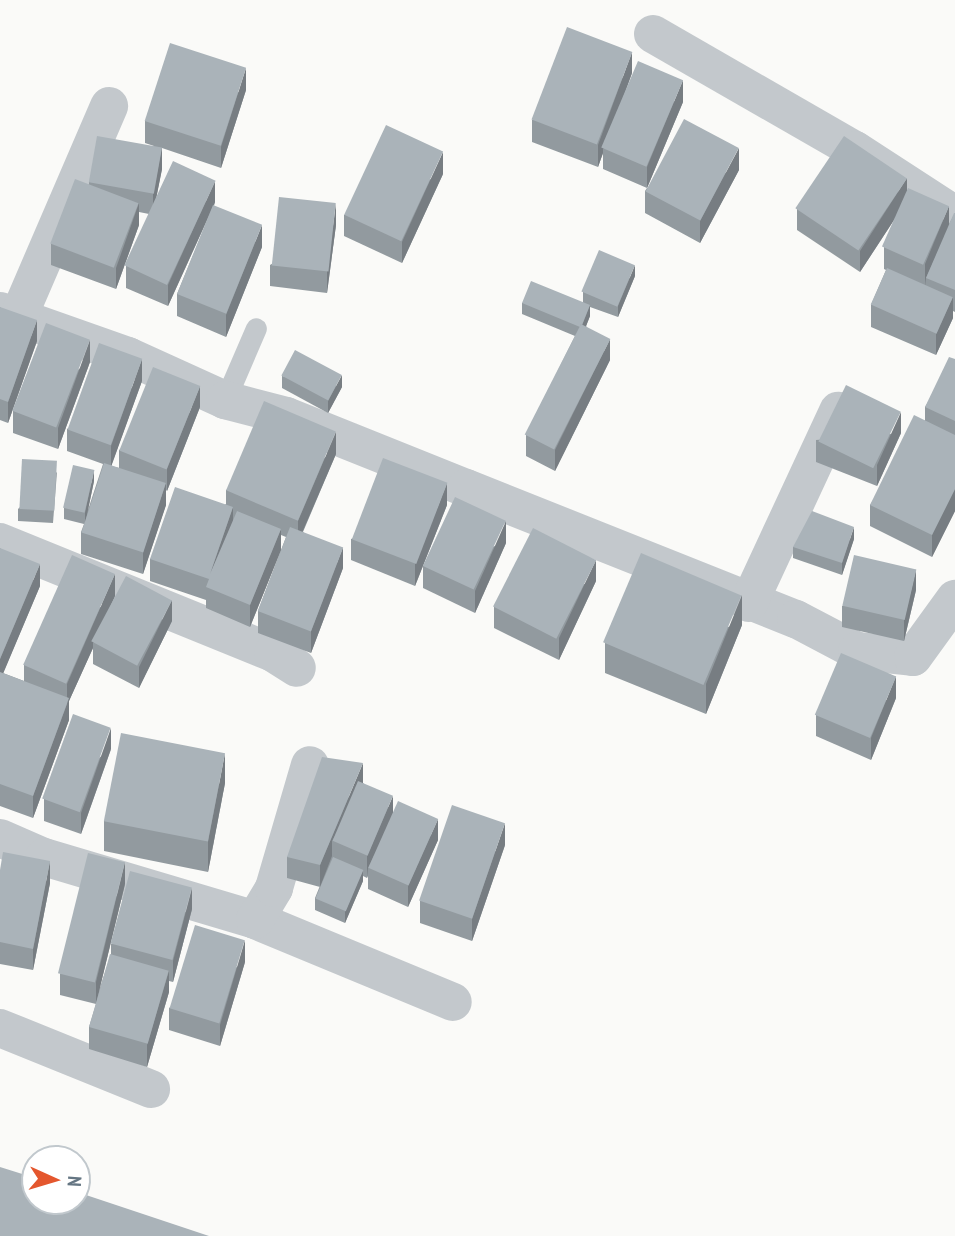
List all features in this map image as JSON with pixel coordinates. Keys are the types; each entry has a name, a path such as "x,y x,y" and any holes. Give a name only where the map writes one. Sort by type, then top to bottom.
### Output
{"street":[{"path":"653,34 855,150 955,215"},
{"path":"109,106 8,315 128,356 225,400 286,416 749,603 796,619 857,651 904,659 917,653 955,599"},
{"path":"749,603 848,391"},
{"path":"0,542 138,595 273,653 297,668"},
{"path":"255,920 274,888 310,765"},
{"path":"0,838 44,857 255,920 453,1002"},
{"path":"0,1028 151,1088"}],"lane":[{"path":"225,400 256,328"}],"building":[{"path":"567,27 632,52 597,145 532,119"},
{"path":"170,43 246,68 221,146 145,121"},
{"path":"638,61 683,80 646,167 601,148"},
{"path":"684,119 739,148 700,221 646,191"},
{"path":"386,125 443,152 401,241 344,215"},
{"path":"97,136 162,147 154,194 89,182"},
{"path":"844,136 907,178 858,251 795,208"},
{"path":"173,161 216,181 167,285 124,265"},
{"path":"75,179 138,203 114,268 50,243"},
{"path":"908,188 949,206 923,265 882,246"},
{"path":"279,197 336,203 328,272 272,266"},
{"path":"213,205 262,225 226,314 177,294"},
{"path":"955,213 955,290 926,278"},
{"path":"599,250 635,265 617,307 581,291"},
{"path":"887,268 953,297 937,334 871,305"},
{"path":"531,281 590,305 582,325 580,327 522,303"},
{"path":"0,307 37,320 8,402 0,399"},
{"path":"46,323 90,340 56,428 12,411"},
{"path":"581,324 610,339 554,449 525,434"},
{"path":"99,343 142,359 111,445 68,429"},
{"path":"295,350 342,375 328,400 281,376"},
{"path":"949,357 955,359 955,421 925,407"},
{"path":"153,367 200,386 167,470 119,450"},
{"path":"846,385 901,412 873,468 818,442"},
{"path":"264,401 336,431 298,521 226,490"},
{"path":"914,415 955,435 955,489 932,535 870,505"},
{"path":"383,458 447,483 416,564 352,539"},
{"path":"22,459 57,461 54,511 19,509"},
{"path":"104,463 166,483 143,553 81,532"},
{"path":"73,465 94,470 85,513 63,508"},
{"path":"175,487 233,507 210,574 237,511 281,529 250,605 206,587 209,579 150,559"},
{"path":"455,497 506,521 474,590 423,566"},
{"path":"812,511 854,527 842,563 793,547"},
{"path":"290,527 343,547 311,631 258,611"},
{"path":"533,528 596,560 556,639 493,606"},
{"path":"0,548 40,564 0,659"},
{"path":"641,553 741,596 703,685 603,642"},
{"path":"72,555 115,574 66,684 23,665"},
{"path":"854,555 916,569 905,620 842,606"},
{"path":"126,576 172,600 137,666 91,641"},
{"path":"841,653 896,676 870,738 815,715"},
{"path":"0,672 69,698 33,796 0,784"},
{"path":"73,714 111,728 80,812 42,799"},
{"path":"121,733 225,753 208,842 104,821"},
{"path":"322,757 363,763 320,865 287,857"},
{"path":"358,781 393,796 368,856 333,841"},
{"path":"398,801 438,819 409,886 368,868"},
{"path":"452,805 505,823 472,919 419,900"},
{"path":"3,852 50,861 33,949 0,942 0,870"},
{"path":"88,853 125,862 95,983 58,973"},
{"path":"333,857 363,870 346,911 315,898"},
{"path":"130,871 192,888 172,960 111,943"},
{"path":"195,925 245,940 219,1023 170,1008"},
{"path":"110,954 169,971 148,1044 89,1027"},
{"path":"0,1167 21,1174 21,1215 91,1215 91,1197 209,1236 0,1236"}]}
